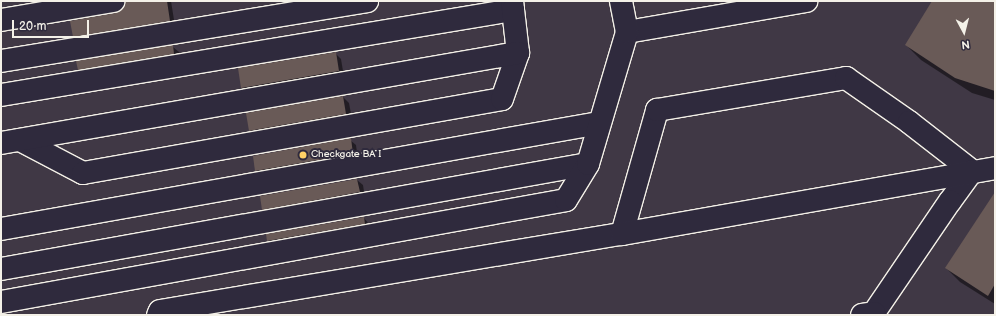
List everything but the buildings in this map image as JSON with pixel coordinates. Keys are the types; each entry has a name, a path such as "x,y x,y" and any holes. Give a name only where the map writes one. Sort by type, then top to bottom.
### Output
{"lane":[{"path":"1,20 113,1"},
{"path":"1,61 367,1"},
{"path":"1,302 566,200 588,164 627,32 622,1"},
{"path":"627,32 806,1"},
{"path":"1,95 513,5 518,54 502,99 83,173 10,142"},
{"path":"10,142 518,54"},
{"path":"622,234 657,110 846,78 909,122 972,172"},
{"path":"1,229 600,123"},
{"path":"1,269 588,164"},
{"path":"158,315 160,312 622,234 995,168"},
{"path":"862,315 874,313 950,201 972,172"}],"shaded area":[{"path":"1,1 995,1 995,315 1,315"}],"place":[{"name":"Checkgate BA I","path":"303,155"}]}
